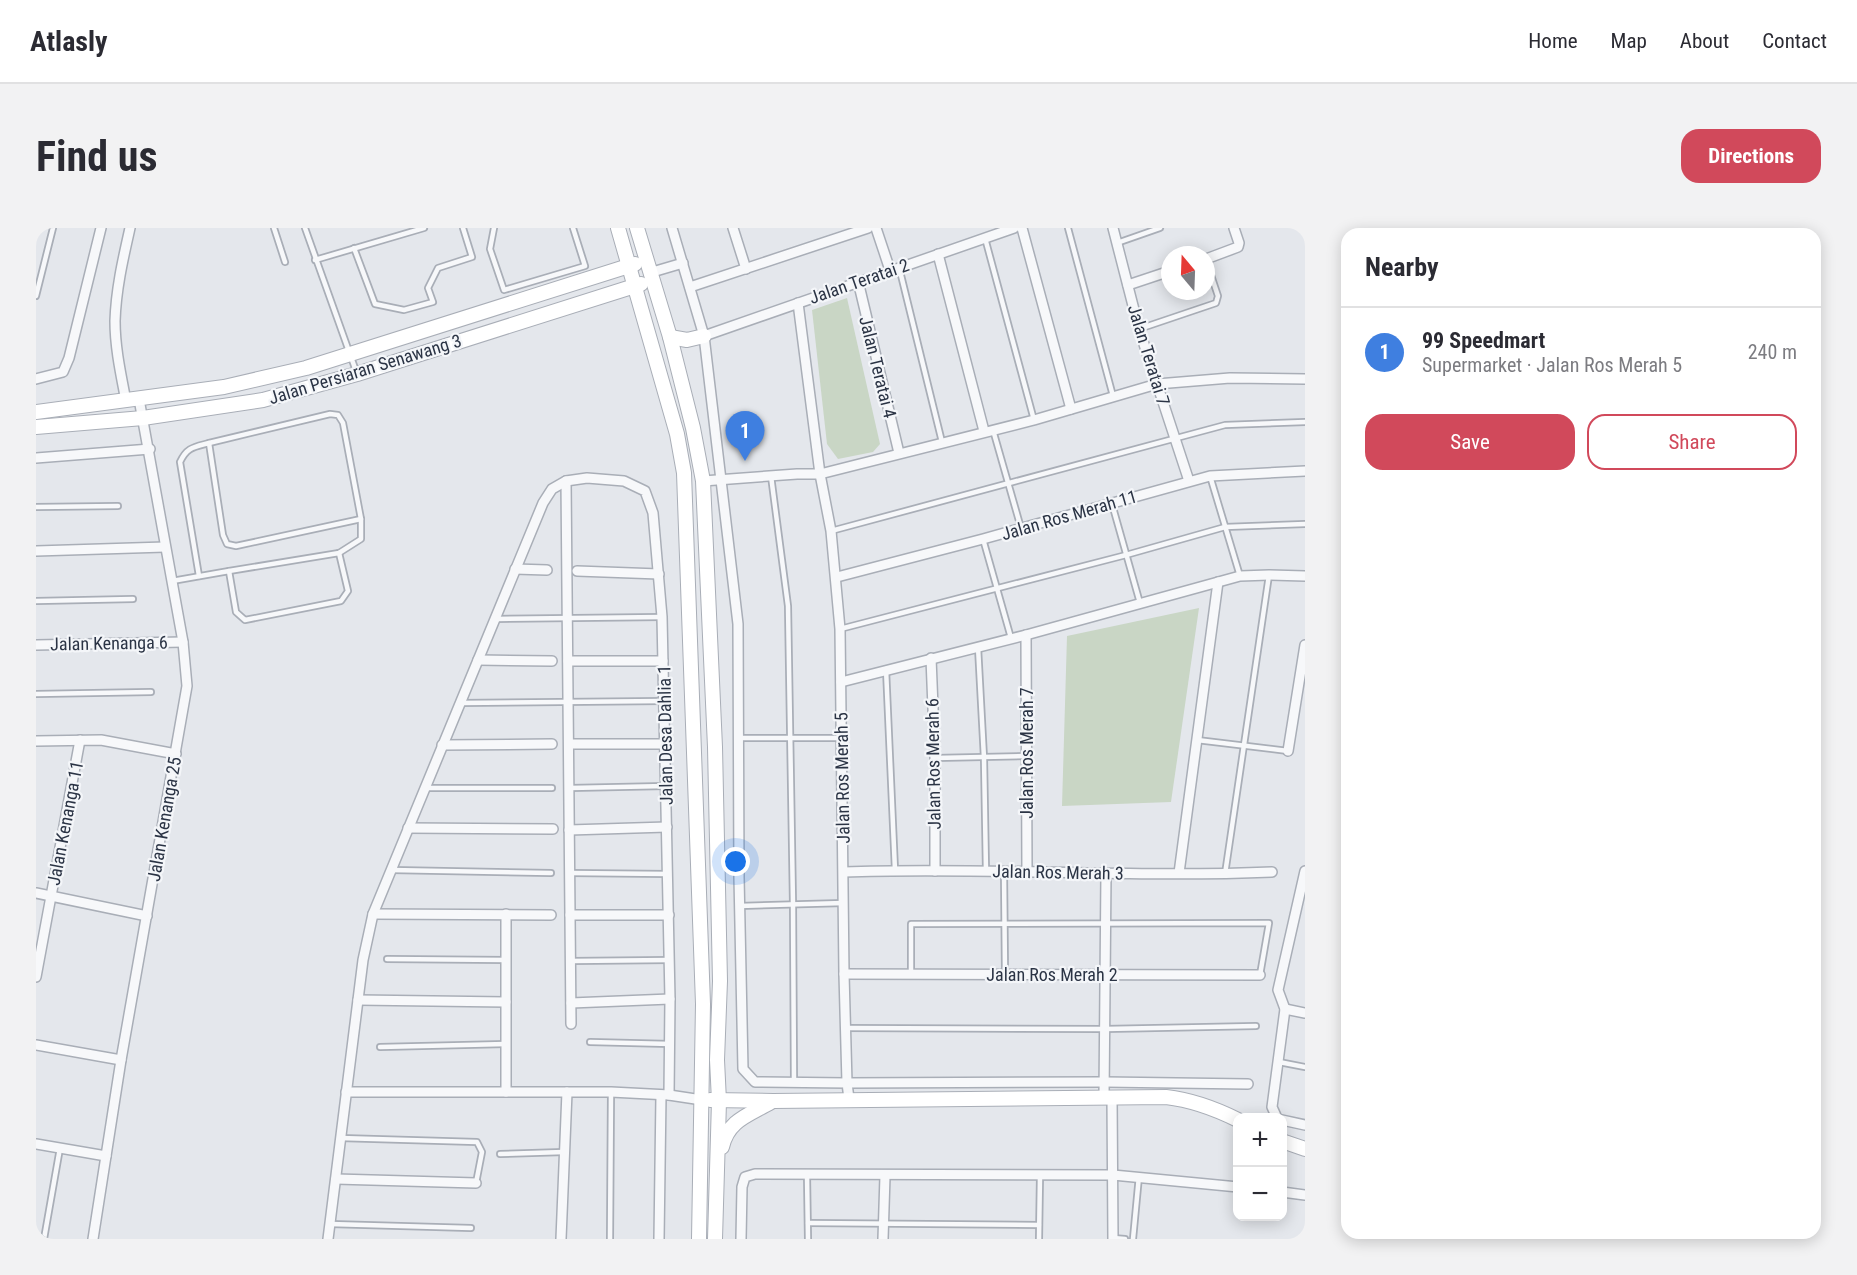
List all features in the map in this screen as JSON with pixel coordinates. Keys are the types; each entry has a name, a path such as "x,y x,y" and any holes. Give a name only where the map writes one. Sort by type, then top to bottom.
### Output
{"street":[{"path":"36,379 63,372 69,358 101,228"},
{"name":"Jalan Kenanga 25","path":"93,1239 121,1060 187,686 183,642 143,418 133,400 118,356 115,322 120,270 130,228"},
{"path":"618,228 676,434 684,473 703,1005 699,1239"},
{"path":"637,228 670,337 693,428 703,481 715,747 720,981 715,1239"},
{"path":"672,228 704,336 738,624 739,906 743,1069 755,1082 1248,1084"},
{"path":"733,228 746,269"},
{"path":"690,287 868,228"},
{"path":"876,228 894,269"},
{"name":"Jalan Teratai 2","path":"704,336 1014,228"},
{"path":"1022,228 1071,409"},
{"name":"Jalan Teratai 7","path":"1113,228 1139,329 1189,481"},
{"path":"1215,257 1236,249 1239,243 1234,228"},
{"path":"938,254 989,431"},
{"path":"649,272 683,263"},
{"name":"Jalan Persiaran Senawang 3","path":"36,412 224,387 306,368 628,267 649,272"},
{"name":"Jalan Persiaran Senawang 3","path":"36,427 143,418 263,400 357,374 633,286 649,272"},
{"path":"1128,285 1161,274"},
{"name":"Jalan Teratai 4","path":"858,281 899,453"},
{"name":"Jalan Ros Merah 5","path":"798,303 820,474 837,578 841,682 844,974 849,1099"},
{"path":"670,337 687,340 704,336"},
{"path":"703,481 722,478 820,474 1034,420 1157,384 1230,378 1305,379"},
{"path":"36,458 149,449"},
{"name":"Jalan Ros Merah 11","path":"837,578 1210,476 1305,471"},
{"name":"Jalan Desa Dahlia 1","path":"566,481 587,478 624,481 645,491 653,513 662,617 670,960 670,1044 665,1095 659,1239"},
{"path":"328,1239 363,960 373,914 543,503 552,489 566,481 571,1024"},
{"path":"36,551 165,547"},
{"path":"515,569 547,570"},
{"path":"577,571 659,574"},
{"path":"841,682 1026,635 1240,576 1305,576"},
{"path":"1179,873 1218,582"},
{"name":"Jalan Ros Merah 7","path":"1026,635 1027,871"},
{"name":"Jalan Kenanga 6","path":"36,645 183,642"},
{"path":"1288,751 1305,645"},
{"name":"Jalan Ros Merah 6","path":"931,658 935,758 935,871"},
{"path":"478,660 552,661"},
{"path":"568,661 663,661"},
{"name":"Jalan Kenanga 11","path":"36,977 80,740"},
{"path":"36,741 101,740 176,754"},
{"path":"442,745 552,744"},
{"path":"568,744 665,744"},
{"path":"569,830 667,827"},
{"path":"408,828 553,830"},
{"name":"Jalan Ros Merah 3","path":"844,872 895,870 1226,874 1272,872"},
{"path":"1275,1113 1272,1107 1285,1009 1278,990 1305,871"},
{"path":"1106,873 1105,1082 1113,1175 1113,1239"},
{"path":"36,893 147,916"},
{"path":"373,914 551,915"},
{"path":"506,915 506,1092"},
{"path":"570,915 669,915"},
{"name":"Jalan Ros Merah 2","path":"844,974 1260,975"},
{"path":"571,1003 670,999"},
{"path":"358,1000 506,1002"},
{"path":"1285,1009 1305,1013"},
{"path":"36,1045 121,1060"},
{"path":"717,1060 728,1088 773,1101"},
{"path":"346,1092 611,1092 719,1101 1166,1097 1207,1106 1233,1118"},
{"path":"561,1239 567,1092"},
{"path":"716,1176 724,1135 733,1123 773,1101"},
{"path":"1287,1121 1305,1125"},
{"path":"1287,1143 1305,1149"},
{"path":"36,1144 106,1156"},
{"path":"741,1239 742,1187 745,1177 755,1174 1113,1175 1233,1186"},
{"path":"883,1239 885,1176"},
{"path":"336,1179 476,1183"},
{"path":"1287,1193 1305,1195"}],"lane":[{"path":"36,296 53,228"},
{"path":"274,228 285,262"},
{"path":"305,228 357,374"},
{"path":"315,260 424,228"},
{"path":"354,248 375,304 404,310 433,302 428,288 438,268 472,257 463,228"},
{"path":"494,228 490,249 504,290 585,266 573,228"},
{"path":"1068,228 1113,397"},
{"path":"1117,243 1160,228"},
{"path":"985,238 1034,420"},
{"path":"894,269 942,442"},
{"path":"1139,329 1216,303 1218,296 1215,287"},
{"path":"172,581 339,553 361,539 362,519 343,423 338,415 330,414 209,443 185,452 180,462 200,576"},
{"path":"831,531 1225,425 1305,422"},
{"path":"989,431 1021,528"},
{"path":"209,443 223,535 227,544 236,546 362,519"},
{"path":"771,476 788,606 794,1082"},
{"path":"1210,476 1240,576"},
{"path":"1112,504 1140,603"},
{"path":"36,507 118,506"},
{"path":"840,629 1225,527 1305,524"},
{"path":"983,539 1011,638"},
{"path":"229,571 236,612 245,620 340,601 348,591 339,553"},
{"path":"1226,874 1269,575"},
{"path":"36,601 133,599"},
{"path":"495,619 662,617"},
{"path":"978,647 984,758 986,871"},
{"path":"886,669 895,870"},
{"path":"36,694 151,692"},
{"path":"460,703 664,701"},
{"path":"738,738 840,738"},
{"path":"1197,740 1288,751"},
{"path":"935,758 1026,756"},
{"path":"569,788 666,786"},
{"path":"425,788 552,788"},
{"path":"391,870 551,873"},
{"path":"1004,871 1005,974"},
{"path":"570,873 668,874"},
{"path":"739,906 844,903"},
{"path":"911,974 911,924 1269,923 1260,975"},
{"path":"387,959 506,960"},
{"path":"571,961 670,960"},
{"path":"846,1028 1105,1029 1256,1026"},
{"path":"590,1042 670,1044"},
{"path":"380,1047 506,1044"},
{"path":"1279,1062 1305,1067"},
{"path":"610,1239 611,1092"},
{"path":"340,1138 477,1142 482,1152 476,1183"},
{"path":"44,1239 60,1148"},
{"path":"500,1154 564,1152"},
{"path":"807,1175 808,1239"},
{"path":"1039,1239 1040,1176"},
{"path":"1133,1239 1138,1176"},
{"path":"808,1223 1039,1225"},
{"path":"329,1224 471,1228"},
{"path":"1113,1239 1125,1239"}],"green space":[{"path":"847,298 880,444 873,452 838,459 827,444 812,310"},
{"path":"1199,608 1171,802 1062,806 1067,636"}],"place":[{"name":"99 Speedmart","path":"745,461"}]}
